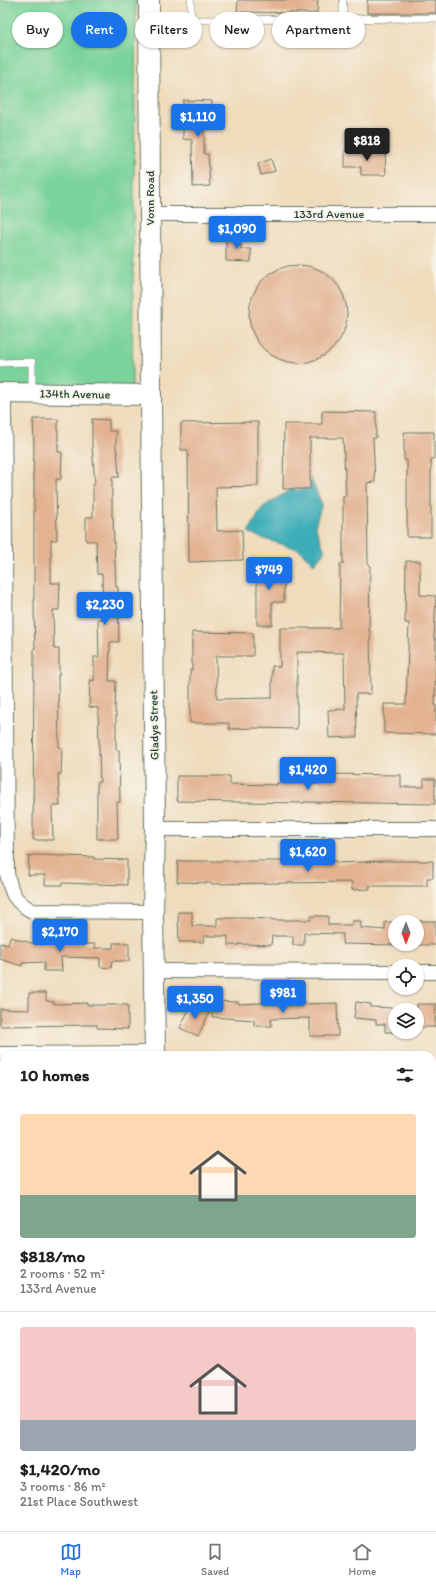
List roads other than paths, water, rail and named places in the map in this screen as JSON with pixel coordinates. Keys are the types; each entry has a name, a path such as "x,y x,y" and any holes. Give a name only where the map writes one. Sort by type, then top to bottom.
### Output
{"street":[{"name":"Vonn Road","path":"149,0 150,12"},
{"name":"Vonn Road","path":"150,48 151,395"},
{"name":"133rd Avenue","path":"150,214 436,214"},
{"name":"134th Avenue","path":"2,393 151,395"},
{"path":"2,393 7,865 10,890 20,904 32,911 153,912"},
{"name":"Gladys Street","path":"151,395 155,830 153,912 155,1051"},
{"path":"155,830 436,829"},
{"path":"155,971 388,972"},
{"path":"424,972 436,972"}],"lane":[{"path":"191,0 191,12"},
{"path":"343,0 343,12"},
{"path":"365,19 436,18"},
{"path":"202,20 272,19"},
{"path":"0,363 32,362 32,394"}],"water":[{"path":"310,477 322,504 315,526 325,551 314,564 298,549 261,538 248,532 263,507"}]}
